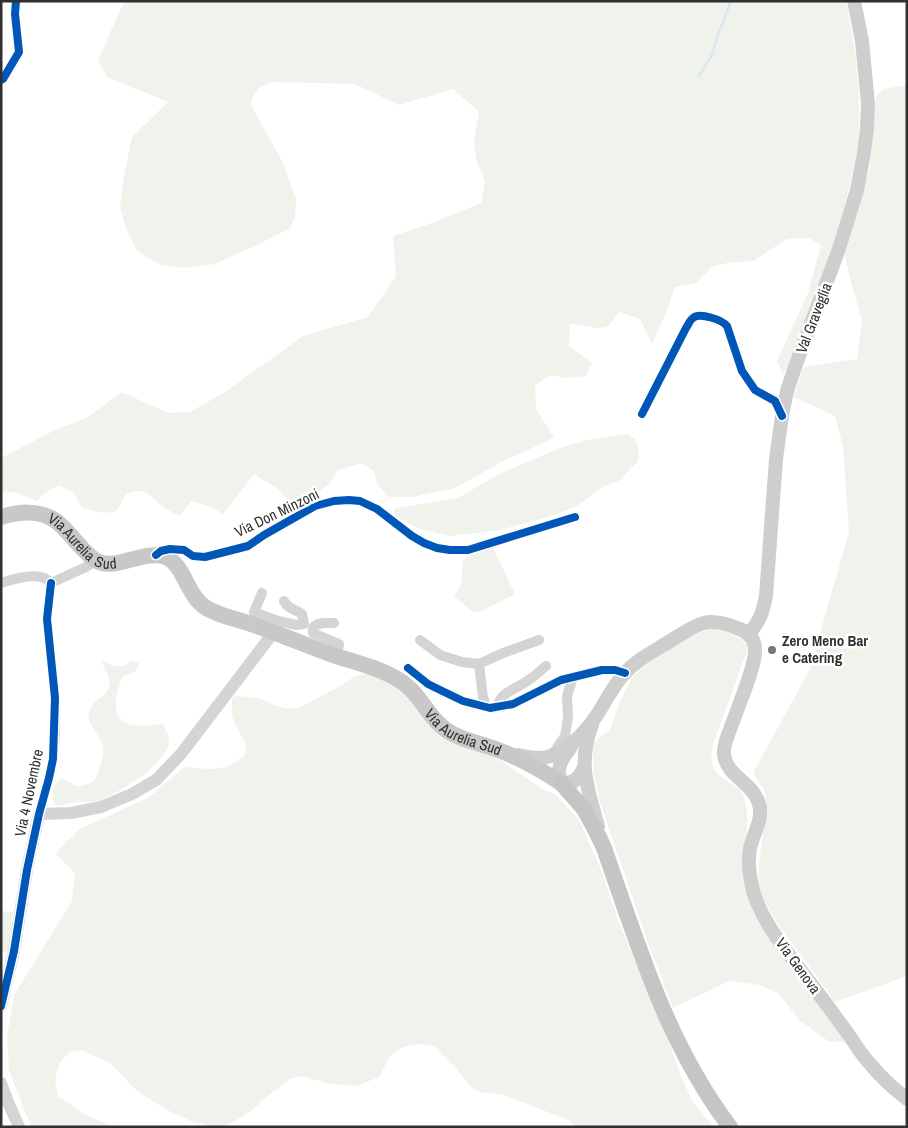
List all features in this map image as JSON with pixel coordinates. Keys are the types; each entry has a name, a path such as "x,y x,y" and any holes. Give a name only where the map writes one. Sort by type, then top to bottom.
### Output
{"highway":[{"path":"561,784 584,809 597,833 644,962 673,1033 692,1070 730,1127"}],"main road":[{"name":"Val Graveglia","path":"749,634 759,621 766,596 776,459 787,391 840,249 857,190 864,153 868,98 862,41 854,1"},
{"name":"Via Aurelia Sud","path":"1,517 25,512 48,516 56,521 88,554 101,563 111,564 156,554 168,558 187,581 197,600 204,606 253,624 276,627 337,656 398,679 415,693 440,725 451,733 499,750 528,757 547,757 577,740 597,715 614,686 625,673 650,654 696,626 711,622 723,623 749,634"},
{"name":"Via Genova","path":"749,634 756,648 754,662 727,736 724,754 731,771 754,793 760,808 760,816 750,848 749,859 754,896 760,910 785,949 871,1065 907,1099"},
{"path":"597,715 587,741 584,767 587,788 604,848"},
{"path":"561,784 558,772 562,759 577,740"},
{"path":"499,750 535,766 561,784 576,780 584,767"}],"street":[{"path":"1,80 19,52 15,14 16,1"},
{"path":"642,414 686,328 692,318 696,316 715,318 727,326 742,371 756,390 775,401 782,416"},
{"name":"Via Don Minzoni","path":"156,554 170,549 184,550 193,556 205,557 248,546 315,506 341,500 360,501 369,505 412,536 437,548 450,550 468,550 576,517"},
{"path":"177,568 190,554"},
{"path":"1,583 33,577 46,578 51,583 96,561"},
{"name":"Via 4 Novembre","path":"1,1006 14,951 27,870 53,759 55,698 47,619 51,583"},
{"path":"262,593 254,612 276,627 304,624 302,614 290,609 284,601"},
{"path":"334,623 319,623 312,630 313,633 340,644 337,656"},
{"name":"Via 4 Novembre","path":"39,814 71,812 101,807 132,794 156,780 181,754 276,627"},
{"path":"420,640 440,655 462,662 480,664 539,640"},
{"path":"480,664 483,697 486,707"},
{"path":"502,707 499,702 500,699 546,666"},
{"path":"408,668 436,688 463,701 490,708 513,704 561,680 602,670 615,670 625,673"},
{"path":"552,755 565,736 568,718 567,696 573,677"},
{"path":"1,1083 18,1127"}],"shaded area":[{"path":"126,1 846,1 855,51 859,95 859,141 849,189 832,250 788,367 783,374 777,361 808,293 821,245 809,238 787,239 753,261 727,263 712,267 696,283 675,287 652,344 640,319 619,312 609,326 598,328 570,324 569,346 592,363 586,376 565,378 550,375 535,385 536,409 554,437 505,460 455,488 412,497 389,497 377,484 374,471 362,463 338,470 330,483 315,495 291,504 278,489 254,474 223,514 211,507 191,501 180,516 164,507 143,491 126,494 117,511 104,513 82,508 74,493 59,485 36,501 18,493 1,491 1,458 51,432 88,417 122,392 168,413 190,412 225,392 303,336 368,317 396,276 393,236 432,223 481,203 485,181 476,159 474,139 479,112 453,89 399,105 355,84 272,82 259,88 252,98 251,105 283,163 296,199 295,217 290,228 215,264 184,268 161,265 137,251 126,228 120,208 132,137 168,102 107,77 98,61 119,12"},
{"path":"907,85 907,976 835,1002 778,924 762,897 758,882 766,811 765,792 753,773 809,671 849,532 843,447 835,416 794,397 803,367 857,359 862,319 845,256 870,166 876,97 883,89"},
{"path":"628,434 635,439 639,450 638,461 620,480 603,487 575,507 548,517 500,530 450,536 419,529 397,517 394,513 394,510 397,508 458,498 499,474 560,448 587,440"},
{"path":"492,546 515,594 479,612 473,612 454,596 461,585 463,560"},
{"path":"712,629 735,635 747,645 747,651 713,744 711,760 716,773 739,789 744,796 747,811 747,842 743,879 748,897 754,913 845,1042 828,1041 799,1020 779,994 760,985 729,981 673,1008 650,948 599,799 594,773 592,744 610,730 619,704 633,676 653,659 699,632"},
{"path":"101,661 114,666 124,666 132,661 139,663 136,671 122,677 116,698 117,711 124,722 131,725 163,724 169,736 168,747 154,766 131,784 108,797 94,801 54,805 53,790 58,781 62,778 76,786 91,783 96,778 99,769 103,747 91,724 89,713 96,701 109,688 109,678"},
{"path":"369,673 384,678 479,749 501,761 541,788 556,795 579,820 602,872 619,923 667,1037 681,1076 692,1101 714,1127 575,1127 568,1120 504,1095 480,1092 469,1085 457,1069 434,1046 418,1044 403,1047 390,1056 379,1077 357,1086 331,1084 301,1076 290,1079 252,1110 223,1126 209,1126 193,1122 167,1110 137,1091 110,1063 81,1050 69,1052 59,1064 55,1080 58,1096 84,1114 113,1127 32,1127 9,1070 7,1037 14,995 72,901 75,873 56,854 61,847 80,829 149,797 184,767 210,769 228,767 244,756 246,744 232,716 233,697 260,698 285,708 299,708 355,676"},
{"path":"1,911 13,912 9,952 1,951"}],"waterway":[{"path":"699,76 712,55 731,1"}],"cycle path":[{"path":"1,80 19,52 15,14 16,1"},
{"path":"642,414 689,323 696,316 706,316 716,319 727,326 742,371 755,390 775,401 782,416"},
{"path":"156,555 161,551 170,549 184,550 193,556 205,557 248,546 315,506 334,501 360,501 377,509 424,543 450,550 468,550 575,517"},
{"path":"1,1006 14,951 27,870 53,759 55,698 47,619 51,583"},
{"path":"408,668 436,688 463,701 490,708 513,704 561,680 602,670 615,670 625,673"}],"place":[{"name":"Zero Meno Bar e Catering","path":"772,650"}]}
